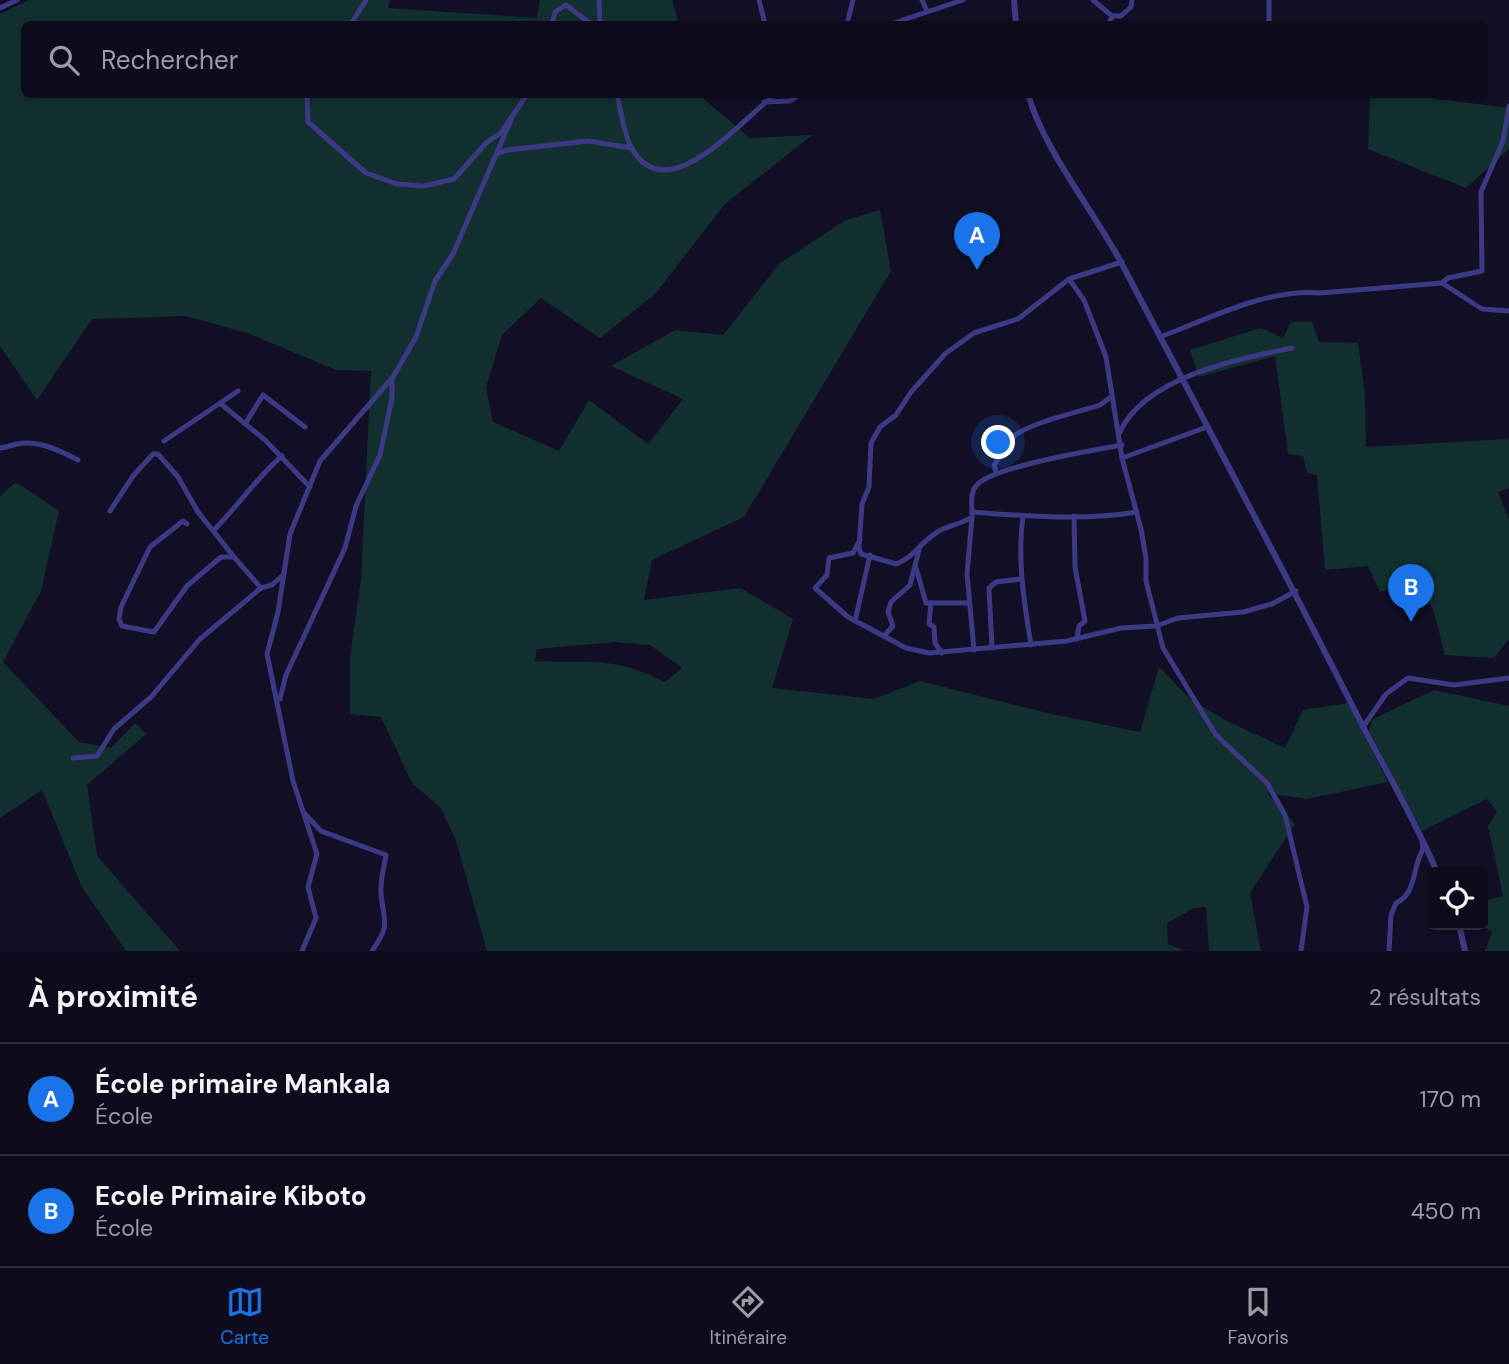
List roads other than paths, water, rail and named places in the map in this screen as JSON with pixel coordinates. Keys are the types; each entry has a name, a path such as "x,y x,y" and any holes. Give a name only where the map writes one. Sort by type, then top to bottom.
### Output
{"street":[{"path":"0,8 17,0"},
{"path":"353,21 366,0"},
{"path":"599,0 600,21"},
{"path":"759,0 764,21"},
{"path":"848,21 853,0"},
{"path":"922,0 928,11"},
{"path":"900,21 964,0"},
{"path":"1014,0 1016,21"},
{"path":"1093,0 1112,16 1121,16 1131,2"},
{"path":"1269,0 1269,21"},
{"path":"553,21 560,4 569,6 587,21"},
{"path":"1110,21 1112,16"},
{"path":"306,98 308,122 366,173 404,186 425,186 454,179 511,120"},
{"path":"302,951 316,918 308,887 317,854 293,781 267,654 278,612 290,534 320,461 332,443 370,405 393,377 416,337 435,281 453,254 511,120 525,98"},
{"path":"618,98 632,148 643,161 655,167 683,166 707,154 770,98"},
{"path":"764,102 790,101 794,98"},
{"path":"1030,98 1044,131 1122,262 1181,379 1296,591 1363,727 1418,826 1435,867"},
{"path":"1443,283 1448,278 1482,271 1481,192 1503,141 1509,106"},
{"path":"497,154 507,150 588,141 632,148"},
{"path":"1122,262 1069,279 1018,319 974,334 946,353 911,392 896,415 880,427 871,443 869,487 862,504 862,537 859,548 861,554 896,564 919,550 936,533 972,514 1074,516 1137,512"},
{"path":"1069,279 1084,299 1106,357 1122,458 1137,512 1146,558 1146,582 1156,626 1164,648 1216,735 1267,783 1285,815 1307,907 1301,951"},
{"path":"1160,337 1242,307 1294,292 1443,283 1482,309 1509,312"},
{"path":"1120,432 1129,414 1140,403 1181,379 1256,355 1292,348"},
{"path":"279,705 286,675 345,548 356,506 380,455 392,398 393,377"},
{"path":"163,441 177,429 239,391"},
{"path":"245,425 263,395 305,427"},
{"path":"996,472 994,465 1003,456 1006,443 1020,433 1100,405 1111,397"},
{"path":"221,404 282,456 310,487"},
{"path":"1122,458 1208,427"},
{"path":"0,448 16,444 38,445 56,449 78,460"},
{"path":"974,650 967,573 972,494 976,484 996,472 1122,445"},
{"path":"110,511 133,477 153,454 158,454 178,477 198,512 261,588"},
{"path":"214,530 239,505 258,478 282,456"},
{"path":"1023,516 1019,544 1021,579 1031,645"},
{"path":"1074,516 1075,567 1084,621 1079,626 1077,639"},
{"path":"187,524 183,521 150,547 121,607 119,623 125,629 155,632 187,586 221,557 234,557"},
{"path":"862,537 853,553 829,558 827,575 815,588 855,621 918,653 1031,645 1077,639 1121,628 1156,626 1178,618 1243,612 1272,604 1296,591"},
{"path":"919,550 916,568 925,600 931,603 969,603"},
{"path":"855,621 870,555"},
{"path":"884,636 893,626 888,612 891,602 910,585 911,574 916,568"},
{"path":"72,758 97,756 115,727 151,697 200,639 261,588 269,586 282,576"},
{"path":"992,648 989,588 996,582 1021,579"},
{"path":"931,603 929,624 934,627 934,643 942,653"},
{"path":"1363,727 1386,694 1408,678 1454,685 1509,678"},
{"path":"302,811 321,831 386,855 381,894 387,920 386,931 372,951"},
{"path":"1389,951 1391,915 1396,903 1406,898 1410,891 1423,849 1418,826"},
{"path":"1460,930 1465,951"}],"place":[{"name":"École primaire Mankala","path":"977,270"},
{"name":"Ecole Primaire Kiboto","path":"1411,622"}]}
